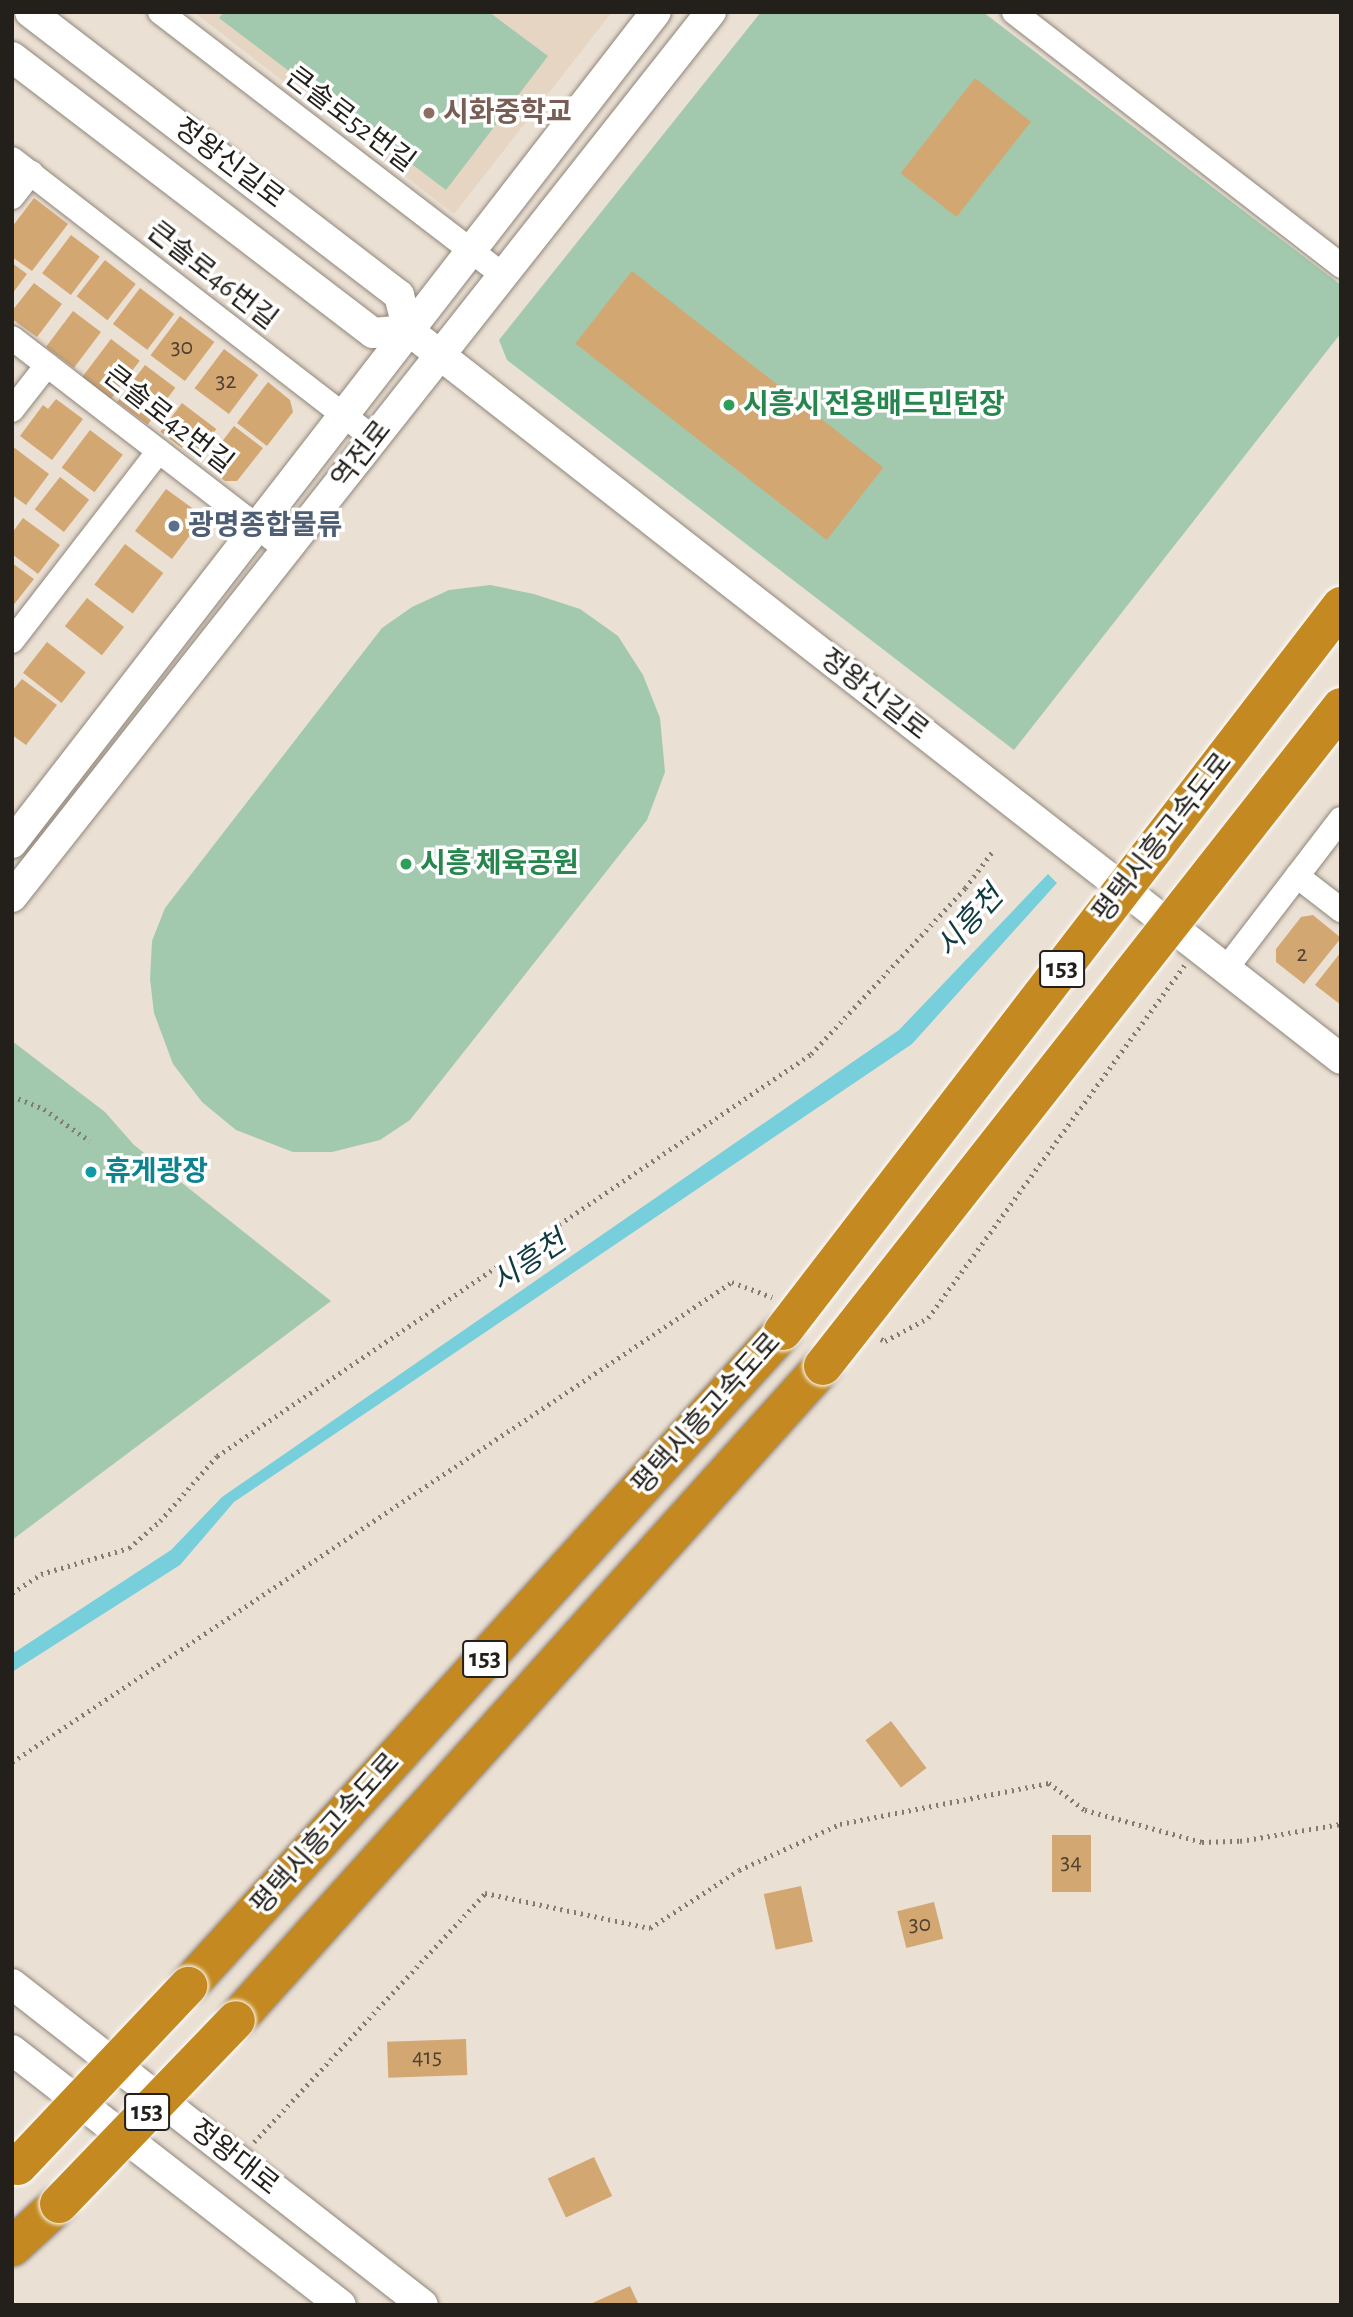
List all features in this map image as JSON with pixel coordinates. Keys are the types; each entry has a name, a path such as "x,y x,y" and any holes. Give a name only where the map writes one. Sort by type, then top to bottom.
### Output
{"highway":[{"name":"평택시흥고속도로","path":"15,2169 188,1986 783,1316 1341,606"},
{"name":"평택시흥고속도로","path":"12,2247 59,2204 236,2020 823,1366 1341,707"}],"street":[{"name":"정왕신길로","path":"30,12 399,295 408,330 1341,1059"},
{"name":"큰솔로52번길","path":"160,12 504,276"},
{"name":"역전로","path":"15,835 656,12"},
{"name":"역전로","path":"12,897 711,12"},
{"path":"1014,12 1341,266"},
{"name":"정왕신길로","path":"12,57 373,333 408,330"},
{"path":"12,197 21,166"},
{"name":"큰솔로46번길","path":"21,166 374,439"},
{"name":"큰솔로42번길","path":"12,338 287,550"},
{"path":"12,410 47,365"},
{"path":"12,641 159,451"},
{"path":"1225,971 1341,819"},
{"path":"15,835 46,855"},
{"path":"1297,876 1341,910"},
{"name":"정왕대로","path":"12,1984 423,2305"},
{"name":"정왕대로","path":"12,2050 341,2305"}],"path":[{"path":"12,1593 41,1574 129,1548 160,1521 217,1456 811,1054 965,888 992,852"},
{"path":"872,1336 885,1341 928,1318 1196,948"},
{"path":"12,1096 44,1109 90,1141"},
{"path":"12,1762 732,1282 783,1316"},
{"path":"237,2160 485,1893 650,1928 739,1870 840,1824 1049,1783 1085,1811 1202,1842 1240,1841 1341,1824"}],"shaded area":[{"name":"시화중학교","path":"194,12 612,12 454,214"}],"green space":[{"name":"시화중학교","path":"224,12 489,12 548,56 446,190 219,18"},
{"path":"761,12 983,12 1341,285 1341,333 1014,750 507,360 499,340"},
{"name":"시흥 체육공원","path":"490,585 534,594 580,609 618,636 643,675 660,718 665,772 647,820 410,1120 380,1140 332,1152 293,1152 236,1130 202,1102 173,1064 154,1013 150,979 152,941 165,908 382,628 412,607 449,590"},
{"path":"12,1041 105,1112 134,1145 331,1301 12,1540"}],"water":[{"path":"1048,874 1057,883 912,1044 234,1502 180,1565 12,1672 12,1654 171,1550 222,1497 899,1030"}],"building":[{"path":"975,78 1031,122 956,217 901,173"},
{"path":"34,198 68,224 32,271 12,257 12,227"},
{"path":"71,235 100,257 71,295 42,273"},
{"path":"105,260 136,284 107,320 77,296"},
{"path":"12,263 27,274 12,294"},
{"name":"시흥시 전용배드민턴장","path":"632,271 883,467 827,540 575,343"},
{"path":"34,283 62,304 37,337 12,319 12,311"},
{"path":"140,288 174,314 147,350 113,324"},
{"path":"73,311 101,332 74,368 46,347"},
{"path":"180,316 214,342 185,381 151,355"},
{"path":"111,339 140,361 111,399 82,377"},
{"path":"224,349 258,375 229,414 195,388"},
{"path":"145,365 175,388 148,425 117,402"},
{"path":"268,382 290,400 293,412 267,446 237,423"},
{"path":"56,399 83,419 52,460 20,436 43,405 48,409"},
{"path":"182,403 216,429 195,458 160,432"},
{"path":"234,426 263,448 237,481 225,481 204,465"},
{"path":"90,430 123,455 94,492 62,468"},
{"path":"12,446 49,474 26,505 12,495"},
{"path":"60,477 89,500 64,532 35,509"},
{"path":"166,489 199,513 200,522 172,559 135,531"},
{"path":"23,518 60,545 38,574 12,554 12,533"},
{"path":"125,544 163,573 133,614 94,585"},
{"path":"12,563 34,579 12,607"},
{"path":"87,598 124,627 102,655 65,626"},
{"path":"47,642 86,672 62,703 23,673"},
{"path":"22,679 57,705 26,745 12,735 12,691"},
{"path":"1313,915 1341,938 1304,984 1276,962 1276,949 1301,917"},
{"path":"1341,952 1341,1005 1315,985"},
{"path":"891,1721 927,1768 901,1787 865,1740"},
{"path":"1052,1835 1091,1835 1091,1892 1052,1892"},
{"path":"801,1886 813,1942 776,1950 764,1894"},
{"path":"934,1902 943,1939 906,1948 897,1911"},
{"path":"466,2039 467,2075 388,2078 387,2042"},
{"path":"594,2157 612,2196 566,2218 548,2179"},
{"path":"630,2286 639,2305 588,2305"}],"place":[{"name":"시화중학교","path":"429,113"},
{"name":"시흥시 전용배드민턴장","path":"729,405"},
{"name":"광명종합물류","path":"174,526"},
{"name":"시흥 체육공원","path":"406,864"},
{"name":"휴게광장","path":"91,1172"}],"water label":[{"name":"시흥천","path":"970,922"},
{"name":"시흥천","path":"529,1262"}]}
